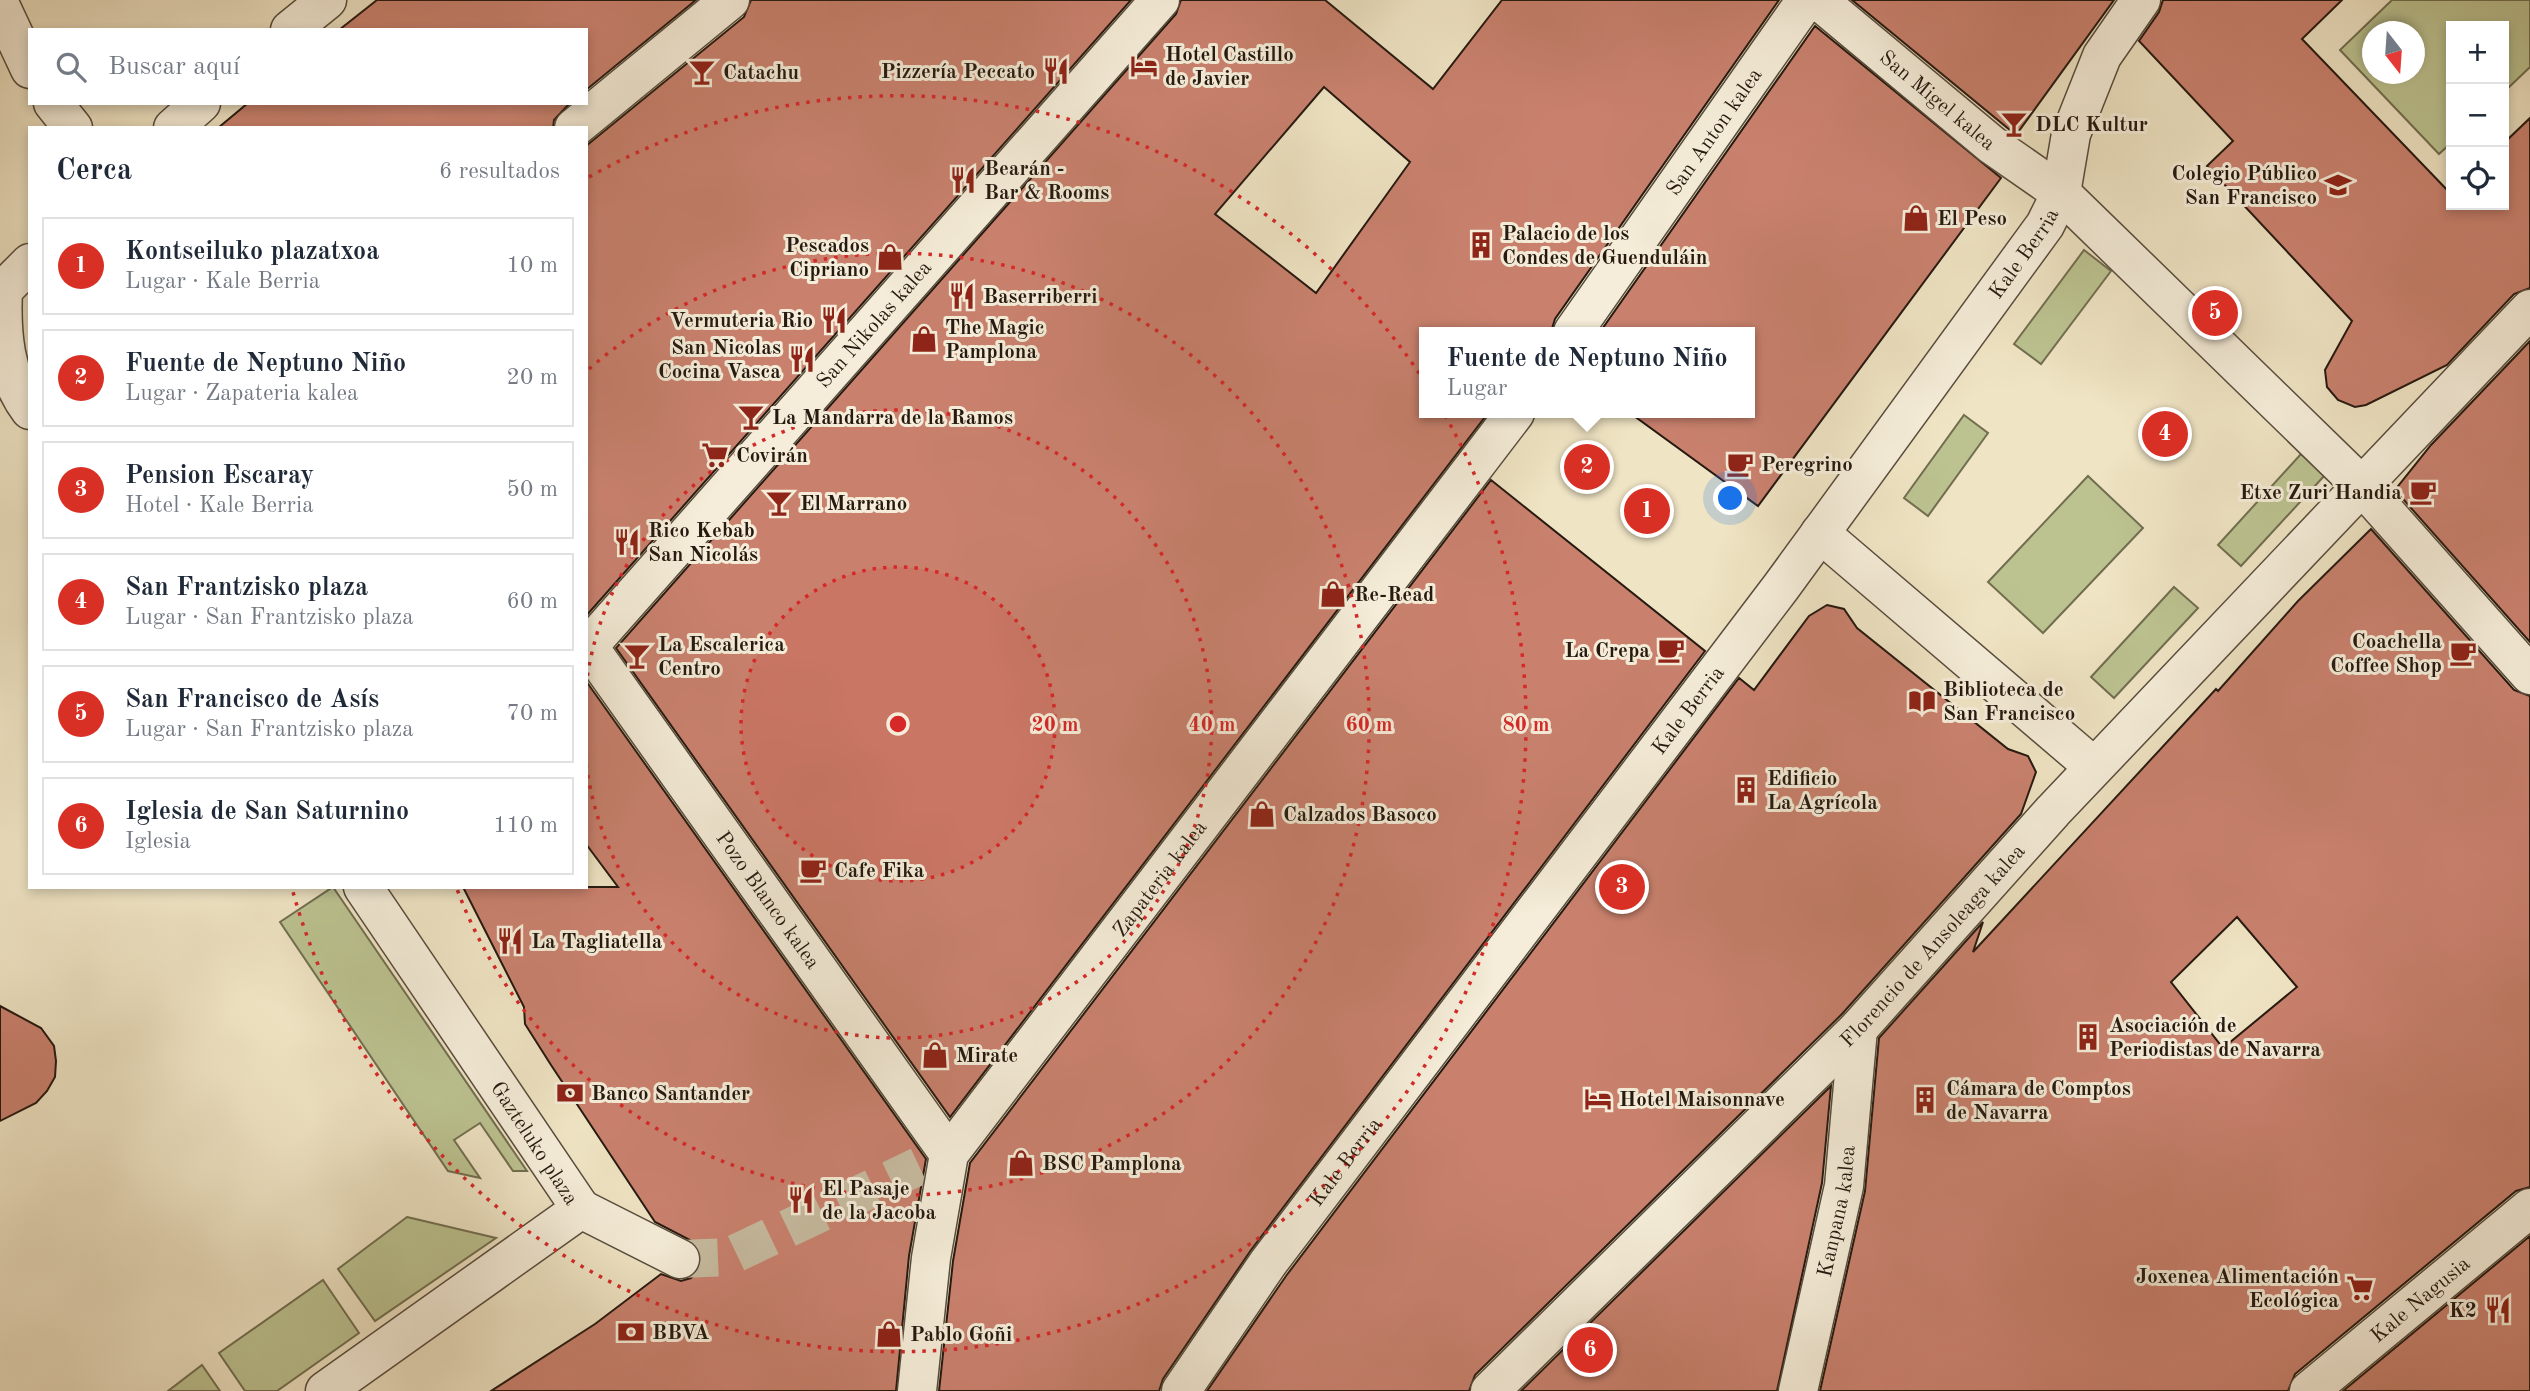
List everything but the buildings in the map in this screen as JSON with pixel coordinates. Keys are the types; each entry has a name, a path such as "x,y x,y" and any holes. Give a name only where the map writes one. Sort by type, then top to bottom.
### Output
{"street":[{"path":"292,28 327,0"},
{"path":"576,126 730,0"},
{"name":"San Anton kalea","path":"1577,327 1806,0"},
{"name":"San Migel kalea","path":"1818,0 1992,145 2061,193 2363,487 2530,675"},
{"name":"Kale Berria","path":"1181,1391 1268,1263 1820,533 2045,225 2061,193 2071,134 2102,55 2141,0"},
{"path":"0,5 28,65"},
{"name":"San Nikolas kalea","path":"588,645 1154,7"},
{"path":"55,105 71,126"},
{"path":"175,126 199,105"},
{"path":"18,411 1,331 3,290 28,265"},
{"name":"Florencio de Ansoleaga kalea","path":"1490,1391 1858,1029 2095,767 2363,487 2460,379 2530,309"},
{"name":"Zapateria kalea","path":"917,1391 930,1258 934,1160 1511,418"},
{"path":"1820,533 2095,767"},
{"name":"Pozo Blanco kalea","path":"588,647 934,1160"},
{"name":"Gazteluko plaza","path":"325,1391 581,1209 364,889"},
{"name":"Kanpana kalea","path":"1798,1391 1844,1186 1858,1029"},
{"name":"Kale Nagusia","path":"2309,1391 2530,1208"},
{"path":"581,1209 680,1259"}],"green space":[{"path":"2392,0 2530,0 2530,67 2509,87 2509,21 2446,21 2446,148 2439,154 2372,84 2425,84 2425,21 2370,21"},
{"path":"2362,29 2362,73 2340,50"},
{"path":"2084,250 2111,271 2041,364 2014,344"},
{"path":"1964,415 1988,433 1928,516 1904,498"},
{"path":"2301,454 2325,475 2241,566 2218,545"},
{"path":"2088,476 2143,528 2043,633 1988,582"},
{"path":"2174,587 2198,608 2114,698 2091,677"},
{"path":"330,889 334,889 527,1171 513,1171 480,1123 454,1140 480,1178 448,1171 280,922"},
{"path":"407,1217 496,1238 375,1321 338,1269"},
{"path":"323,1280 359,1333 277,1391 245,1391 219,1353"},
{"path":"202,1365 220,1391 168,1391"}],"tunnel":[{"path":"680,1259 728,1257 919,1166"}],"place":[{"name":"Hotel Castillo de Javier","path":"1144,66"},
{"name":"Pizzería Peccato","path":"1056,71"},
{"name":"Catachu","path":"702,72"},
{"name":"DLC Kultur","path":"2014,124"},
{"name":"Bearán - Bar & Rooms","path":"963,180"},
{"name":"Colegio Público San Francisco","path":"2338,185"},
{"name":"El Peso","path":"1916,218"},
{"name":"Palacio de los Condes de Guenduláin","path":"1481,245"},
{"name":"Pescados Cipriano","path":"890,257"},
{"name":"Baserriberri","path":"962,296"},
{"name":"San Francisco de Asís","path":"2215,313"},
{"name":"Vermuteria Rio","path":"834,320"},
{"name":"The Magic Pamplona","path":"924,339"},
{"name":"San Nicolas Cocina Vasca","path":"802,359"},
{"name":"La Mandarra de la Ramos","path":"751,417"},
{"name":"San Frantzisko plaza","path":"2165,434"},
{"name":"Covirán","path":"715,455"},
{"name":"Peregrino","path":"1740,464"},
{"name":"Fuente de Neptuno Niño","path":"1587,467"},
{"name":"Etxe Zuri Handia","path":"2423,492"},
{"name":"El Marrano","path":"779,503"},
{"name":"Kontseiluko plazatxoa","path":"1647,511"},
{"name":"Rico Kebab San Nicolás","path":"627,542"},
{"name":"Re-Read","path":"1333,594"},
{"name":"La Crepa","path":"1671,650"},
{"name":"Coachella Coffee Shop","path":"2463,653"},
{"name":"La Escalerica Centro","path":"637,656"},
{"name":"Biblioteca de San Francisco","path":"1922,701"},
{"name":"Edificio La Agrícola","path":"1746,790"},
{"name":"Calzados Basoco","path":"1262,814"},
{"name":"Cafe Fika","path":"813,870"},
{"name":"Pension Escaray","path":"1622,887"},
{"name":"La Tagliatella","path":"510,941"},
{"name":"Asociación de Periodistas de Navarra","path":"2088,1037"},
{"name":"Mirate","path":"935,1055"},
{"name":"Banco Santander","path":"570,1093"},
{"name":"Hotel Maisonnave","path":"1598,1099"},
{"name":"Cámara de Comptos de Navarra","path":"1925,1100"},
{"name":"BSC Pamplona","path":"1021,1163"},
{"name":"El Pasaje de la Jacoba","path":"801,1200"},
{"name":"Joxenea Alimentación Ecológica","path":"2360,1288"},
{"name":"K2","path":"2498,1310"},
{"name":"BBVA","path":"631,1332"},
{"name":"Pablo Goñi","path":"889,1334"},
{"name":"Iglesia de San Saturnino","path":"1590,1350"}]}
